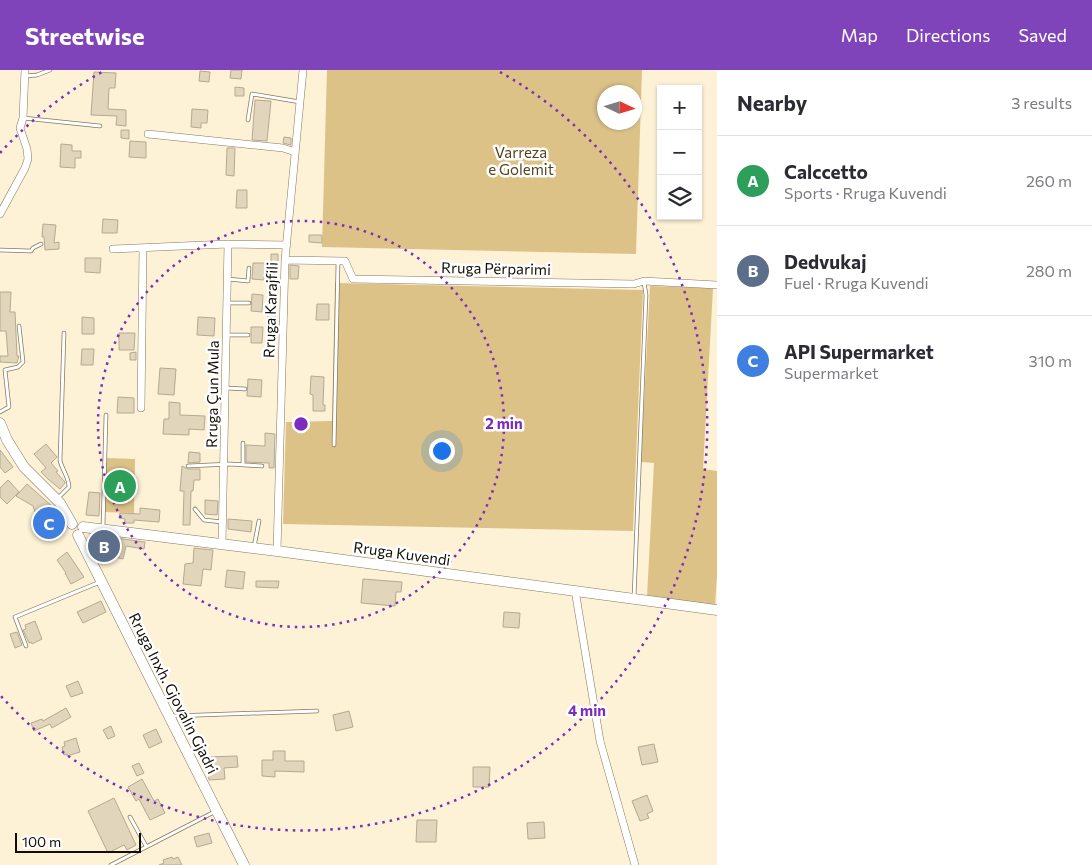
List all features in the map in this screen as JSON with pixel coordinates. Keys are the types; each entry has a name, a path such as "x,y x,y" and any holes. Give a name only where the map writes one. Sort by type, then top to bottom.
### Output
{"street":[{"name":"Rruga Karajfili","path":"277,551 285,260 303,70"},
{"path":"0,214 28,159 27,149 20,128 23,118 25,73"},
{"path":"148,134 283,148 295,152"},
{"path":"113,249 228,244 287,245"},
{"name":"Rruga Çun Mula","path":"222,545 228,244"},
{"path":"141,408 144,248"},
{"path":"285,260 338,261"},
{"name":"Rruga Përparimi","path":"338,261 345,261 353,279 605,284 634,284 644,281 717,285"},
{"path":"0,423 7,440 24,468 56,500"},
{"name":"Rruga Inxh. Gjovalin Gjadri","path":"56,500 72,524 70,526 71,532 80,531 101,581 244,865"},
{"name":"Rruga Kuvendi","path":"80,531 103,530 254,548 717,610"},
{"path":"574,590 600,742 635,865"}],"lane":[{"path":"25,73 37,75 50,70"},
{"path":"248,120 252,94 300,102"},
{"path":"23,118 100,126"},
{"path":"0,250 31,251 41,244"},
{"path":"334,445 338,261"},
{"path":"228,279 248,281 249,268"},
{"path":"634,599 646,295 644,281"},
{"path":"227,303 249,303"},
{"path":"0,412 9,407 5,370 18,367 23,362 19,326"},
{"path":"56,500 68,487 69,480 63,471 60,461 64,333"},
{"path":"226,335 248,335"},
{"path":"225,388 245,390"},
{"path":"103,530 106,415"},
{"path":"243,443 243,465"},
{"path":"188,466 262,466"},
{"path":"195,509 204,520 223,522"},
{"path":"254,548 259,521"},
{"path":"26,646 15,617 101,581"},
{"path":"169,716 317,712"},
{"path":"112,865 216,810"},
{"path":"130,817 146,846"}],"green space":[{"name":"Varreza e Golemit","path":"327,70 642,70 642,85 597,85 597,130 640,130 636,254 322,247"},
{"path":"335,283 643,290 633,531 283,524 286,422 332,421"},
{"path":"650,286 713,288 703,469 717,471 717,576 715,606 647,597 654,463 641,462"},
{"path":"106,458 135,459 134,513 105,512"}],"building":[{"path":"231,70 242,70 241,79 230,78"},
{"path":"200,71 210,72 209,82 199,81"},
{"path":"94,72 116,73 115,88 109,88 108,109 126,110 126,126 116,125 117,116 91,115"},
{"path":"235,87 244,88 244,96 235,96"},
{"path":"255,100 271,101 267,141 252,140"},
{"path":"192,109 208,110 207,123 201,123 201,128 191,127"},
{"path":"121,130 129,130 129,139 121,138"},
{"path":"284,137 291,138 291,145 283,143"},
{"path":"130,141 146,142 146,158 129,157"},
{"path":"61,144 72,145 72,151 81,151 81,158 75,158 75,168 60,167"},
{"path":"227,148 235,148 234,176 226,175"},
{"path":"237,190 247,190 247,208 236,208"},
{"path":"103,219 118,220 117,233 102,233"},
{"path":"43,224 56,225 54,243 59,242 59,249 45,250 44,237 42,237"},
{"path":"309,235 322,235 322,243 309,242"},
{"path":"271,254 278,254 278,262 271,262"},
{"path":"85,258 101,258 100,273 85,272"},
{"path":"253,263 265,263 264,280 252,279"},
{"path":"290,265 299,266 298,279 290,279"},
{"path":"0,292 11,292 10,312 15,312 17,356 19,356 17,363 0,362 0,356 8,356 6,331 0,331"},
{"path":"252,294 263,295 262,312 251,311"},
{"path":"317,304 329,304 329,320 316,320"},
{"path":"268,307 276,307 275,322 268,322"},
{"path":"82,317 94,318 94,334 82,334"},
{"path":"198,317 215,318 214,336 197,335"},
{"path":"251,327 263,327 262,343 251,343"},
{"path":"119,333 135,333 134,350 119,350"},
{"path":"82,349 94,349 93,365 81,365"},
{"path":"136,352 136,360 130,360 130,353"},
{"path":"160,368 176,369 174,395 158,394"},
{"path":"311,376 324,377 323,405 325,405 325,411 313,411 313,395 310,394"},
{"path":"248,379 262,380 261,397 247,396"},
{"path":"118,397 134,398 134,413 117,413"},
{"path":"169,402 180,403 180,415 205,416 204,430 189,429 189,435 163,434 164,419 169,419"},
{"path":"265,433 275,434 274,468 269,468 269,463 246,462 246,445 265,446"},
{"path":"46,444 57,457 51,463 65,482 60,489 41,472 46,468 34,454"},
{"path":"0,450 13,467 5,473 0,467"},
{"path":"189,452 200,453 200,462 188,463"},
{"path":"182,466 188,469 200,469 200,480 194,480 193,491 191,491 190,525 183,525 184,491 180,491"},
{"path":"8,480 19,492 7,504 0,497 0,488"},
{"path":"27,484 53,507 63,534 45,540 33,506 16,496"},
{"path":"89,492 100,493 99,516 86,515"},
{"path":"205,500 218,501 217,515 205,514"},
{"path":"140,508 160,510 159,522 134,520 134,523 125,523 125,519 119,518 120,513 140,514"},
{"path":"228,519 252,521 251,532 228,529"},
{"path":"99,537 115,543 116,538 145,542 144,549 126,546 123,559 115,557 94,549"},
{"path":"194,548 213,550 211,570 203,569 201,586 183,584 185,564 193,563"},
{"path":"67,552 84,577 71,584 57,560"},
{"path":"227,570 245,572 243,589 225,587"},
{"path":"363,579 402,582 401,592 396,592 395,606 361,603"},
{"path":"256,581 279,581 278,588 256,587"},
{"path":"101,601 106,612 83,623 77,612"},
{"path":"504,612 520,613 519,628 503,627"},
{"path":"35,621 42,639 32,644 31,642 29,643 23,630 26,629 25,625"},
{"path":"17,632 22,645 15,648 10,634"},
{"path":"78,681 83,693 71,697 66,686"},
{"path":"66,708 71,717 52,728 50,724 34,731 31,723 42,719 43,721"},
{"path":"349,711 353,727 336,731 333,715"},
{"path":"111,726 115,736 108,739 103,730"},
{"path":"156,729 162,742 149,748 143,735"},
{"path":"76,738 80,752 67,756 67,754 64,755 62,747 65,746 64,742"},
{"path":"654,744 658,762 642,765 638,747"},
{"path":"273,751 285,751 285,761 304,761 304,772 275,771 275,777 262,776 262,760 273,760"},
{"path":"237,756 238,767 224,768 225,779 209,780 206,757"},
{"path":"139,763 144,773 137,776 132,766"},
{"path":"473,767 490,767 489,787 473,787"},
{"path":"142,779 154,801 158,799 165,813 150,820 139,799 136,801 128,787"},
{"path":"647,795 653,811 647,814 649,818 640,821 632,801"},
{"path":"114,798 136,845 127,850 124,845 108,853 88,811"},
{"path":"417,820 437,820 436,842 416,842"},
{"path":"544,822 545,838 528,839 527,823"},
{"path":"209,833 212,843 197,847 194,837"},
{"path":"172,857 173,859 178,857 182,865 159,865 164,863 163,860"}],"place":[{"name":"Calccetto","path":"120,486"},
{"name":"API Supermarket","path":"49,523"},
{"name":"Dedvukaj","path":"104,546"}]}
